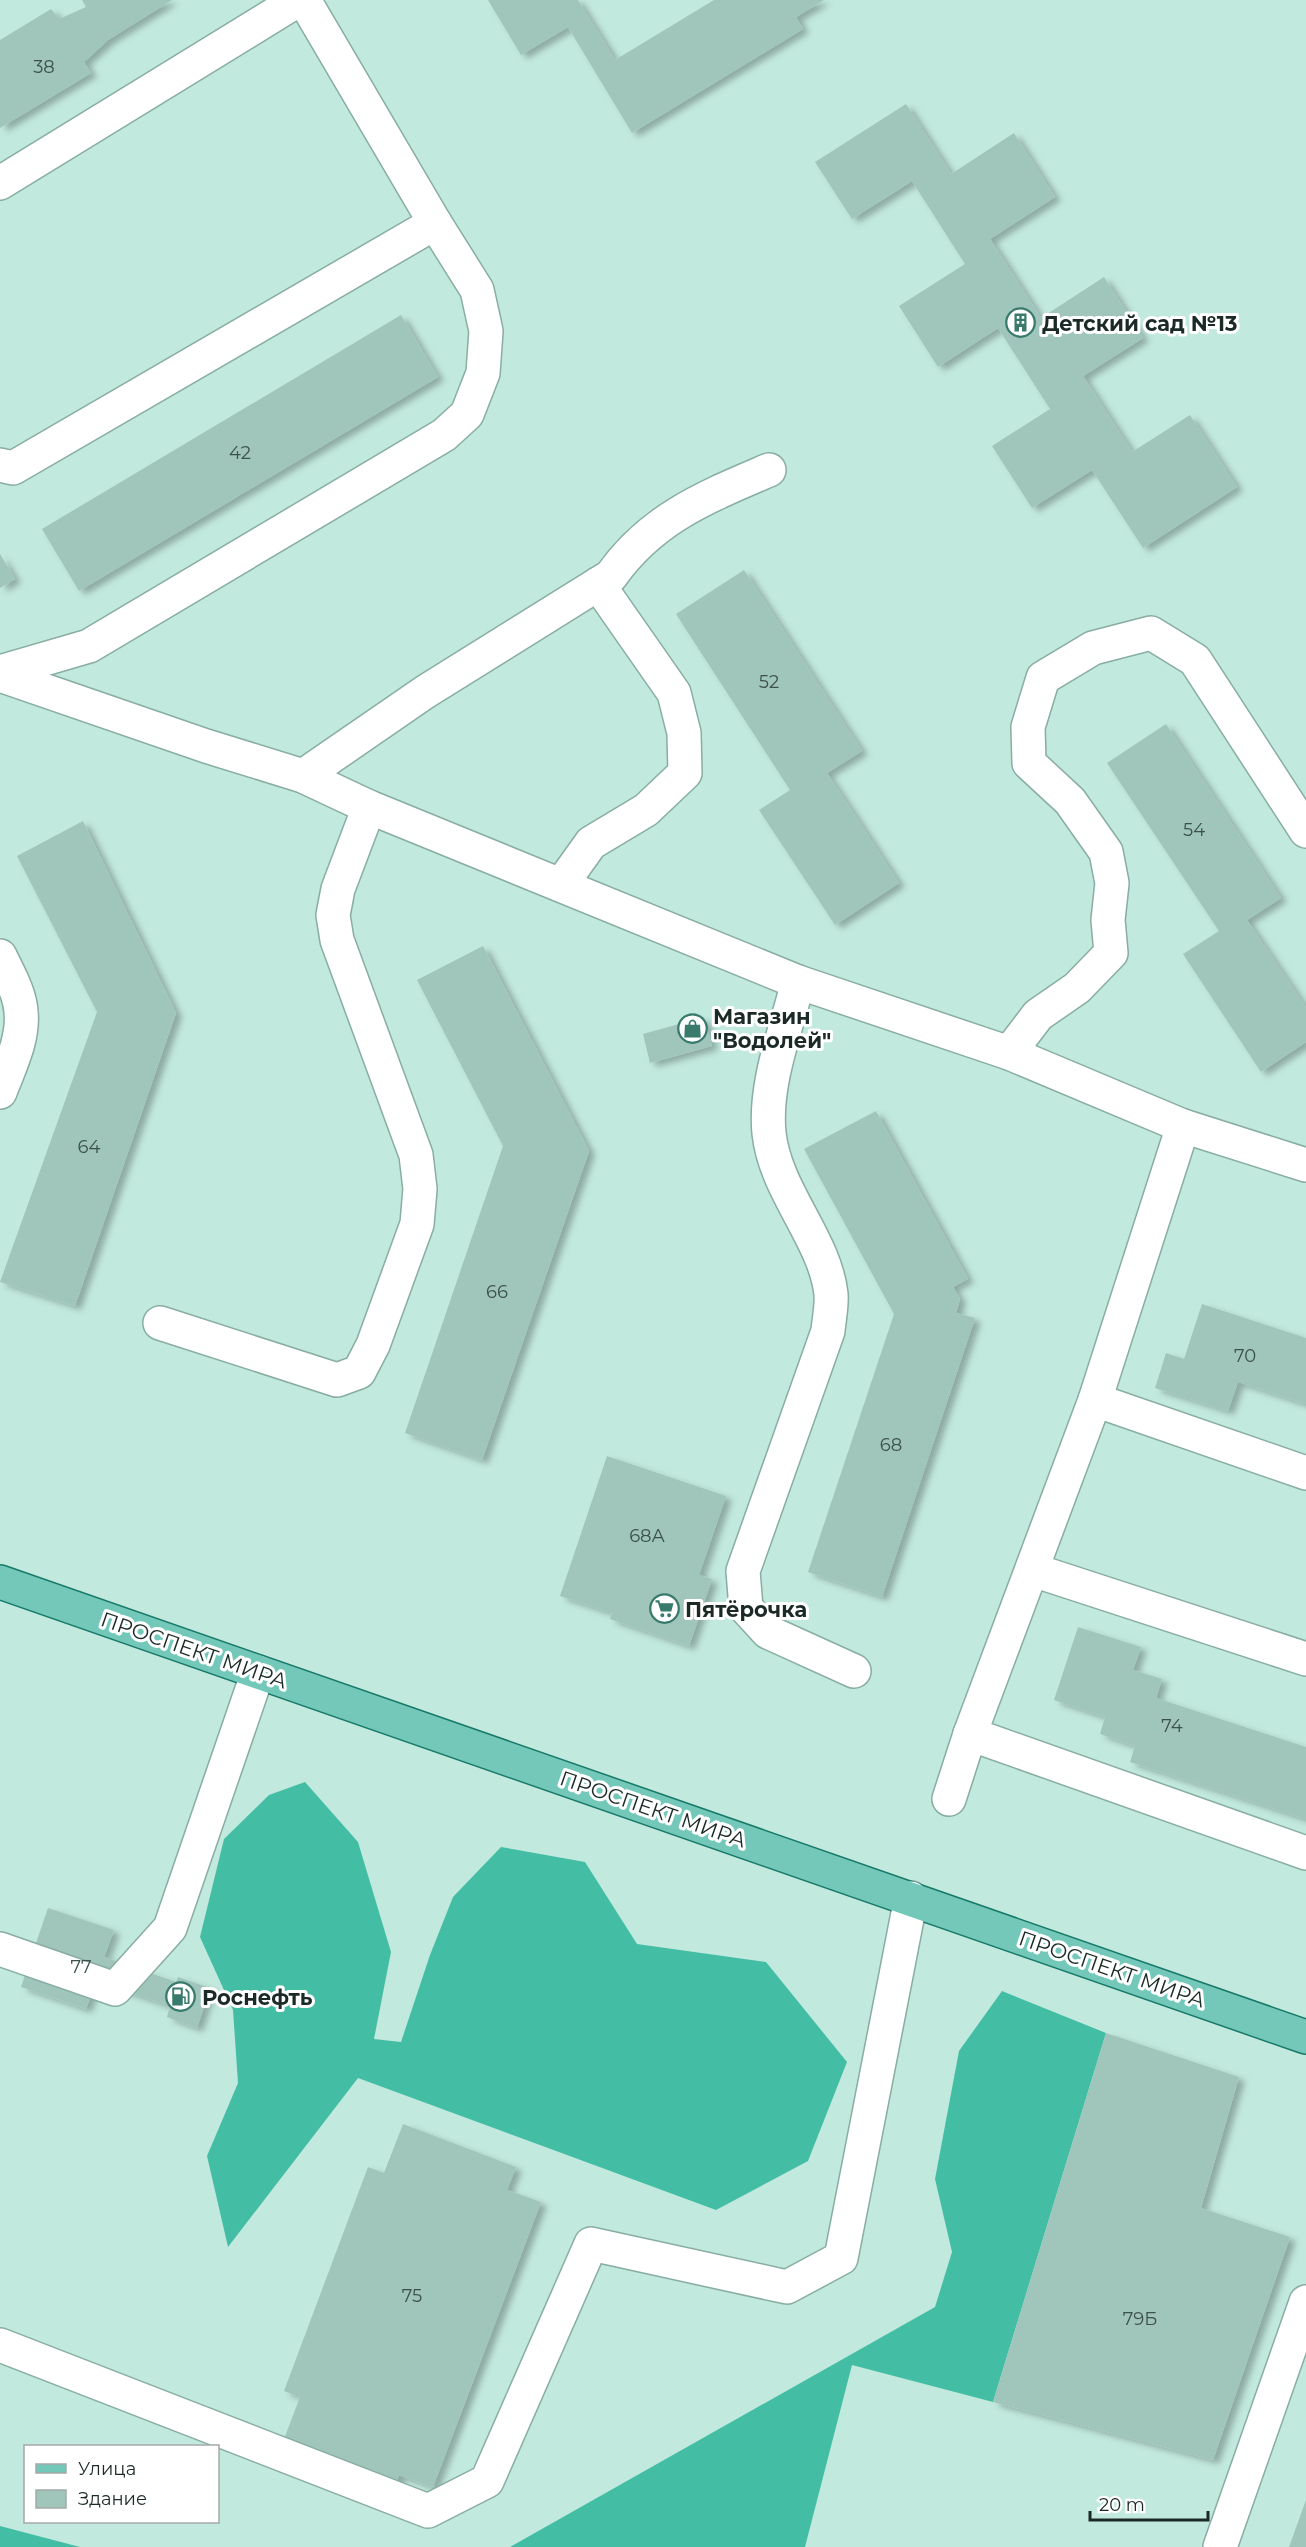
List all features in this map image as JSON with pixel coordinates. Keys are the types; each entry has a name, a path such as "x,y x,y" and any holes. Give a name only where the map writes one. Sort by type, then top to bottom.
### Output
{"main road":[{"name":"ПРОСПЕКТ МИРА","path":"0,1582 1306,2037"}],"lane":[{"path":"0,183 298,0"},
{"path":"0,673 89,646 444,435 467,414 483,373 486,331 477,290 304,0"},
{"path":"0,465 13,468 435,222"},
{"path":"303,776 425,692 611,576 629,550 665,520 719,492 769,470"},
{"path":"561,885 591,843 646,810 686,773 684,732 674,693 598,584"},
{"path":"1009,1053 1038,1015 1077,988 1112,953 1108,920 1112,883 1106,852 1070,801 1029,763 1028,728 1042,678 1094,648 1151,633 1195,660 1306,831"},
{"path":"0,673 186,740 303,776 369,807 798,982 1009,1053 1183,1126 1306,1165"},
{"path":"160,1323 337,1380 359,1372 373,1346 417,1224 420,1190 416,1155 337,940 333,915 338,889 369,807"},
{"path":"0,956 12,981 21,1012 17,1047 0,1092"},
{"path":"798,982 770,1091 769,1134 778,1171 823,1265 831,1294 828,1331 743,1571 746,1608 768,1632 854,1671"},
{"path":"949,1799 970,1734 1095,1400 1183,1126"},
{"path":"1095,1400 1306,1473"},
{"path":"1033,1570 1306,1659"},
{"path":"0,1949 115,1989 170,1929 258,1672"},
{"path":"970,1734 1306,1853"},
{"path":"0,2345 428,2511 486,2481 591,2244 787,2287 841,2258 912,1898"},
{"path":"1220,2547 1306,2302"}],"green space":[{"path":"305,1782 358,1842 391,1952 374,2039 401,2042 430,1955 453,1897 501,1847 585,1862 637,1944 766,1962 847,2062 808,2161 716,2210 358,2078 228,2247 207,2156 238,2083 233,2010 200,1937 224,1839 269,1795"},
{"path":"1002,1991 1106,2033 993,2402 852,2365 805,2547 510,2547 935,2307 952,2252 935,2179 959,2051"},
{"path":"0,2526 80,2547 0,2547"}],"building":[{"path":"82,0 172,0 108,40 84,62 91,73 0,128 0,40 51,9 59,19 86,7"},
{"path":"488,0 578,0 615,60 714,0 824,0 796,17 803,29 632,133 568,27 521,55"},
{"name":"Детский сад №13","path":"906,104 951,174 1014,133 1055,197 990,239 1041,318 1104,277 1143,338 1083,376 1132,452 1190,415 1237,487 1143,548 1092,470 1032,508 992,446 1050,409 998,328 938,367 899,306 965,264 912,181 852,219 815,162"},
{"path":"401,315 438,377 79,591 42,529"},
{"path":"0,554 15,579 0,588"},
{"path":"744,570 862,751 827,773 899,883 835,925 759,810 790,790 676,614"},
{"path":"1166,724 1281,898 1247,920 1306,1008 1306,1042 1261,1072 1183,954 1219,931 1107,763"},
{"path":"83,821 176,1013 75,1306 0,1282 97,1012 17,856"},
{"path":"483,946 589,1151 482,1460 405,1433 503,1146 417,980"},
{"path":"704,1017 712,1046 650,1063 643,1034"},
{"path":"876,1111 968,1279 953,1287 960,1299 956,1313 975,1318 882,1597 808,1572 894,1314 804,1149"},
{"path":"1202,1304 1306,1338 1306,1404 1238,1382 1228,1411 1155,1388 1166,1353 1184,1359"},
{"path":"607,1456 726,1496 699,1575 712,1579 689,1646 610,1619 612,1613 560,1596"},
{"path":"1078,1627 1141,1647 1133,1670 1162,1679 1156,1698 1306,1747 1306,1819 1130,1762 1135,1746 1100,1734 1105,1717 1054,1700"},
{"path":"48,1908 114,1930 104,1957 176,1982 178,1977 210,1988 197,2028 167,2017 170,2006 96,1981 86,2009 21,1987"},
{"path":"1106,2033 1239,2077 1201,2208 1290,2237 1213,2460 993,2402"},
{"path":"403,2124 516,2167 507,2190 541,2202 433,2487 399,2475 394,2489 281,2447 300,2397 284,2391 368,2167 384,2173"},
{"path":"1306,2500 1306,2547 1289,2547"}],"place":[{"name":"Детский сад №13","path":"1021,323"},
{"name":"Магазин \"Водолей\"","path":"692,1028"},
{"name":"Пятёрочка","path":"664,1609"},
{"name":"Роснефть","path":"181,1997"}]}
